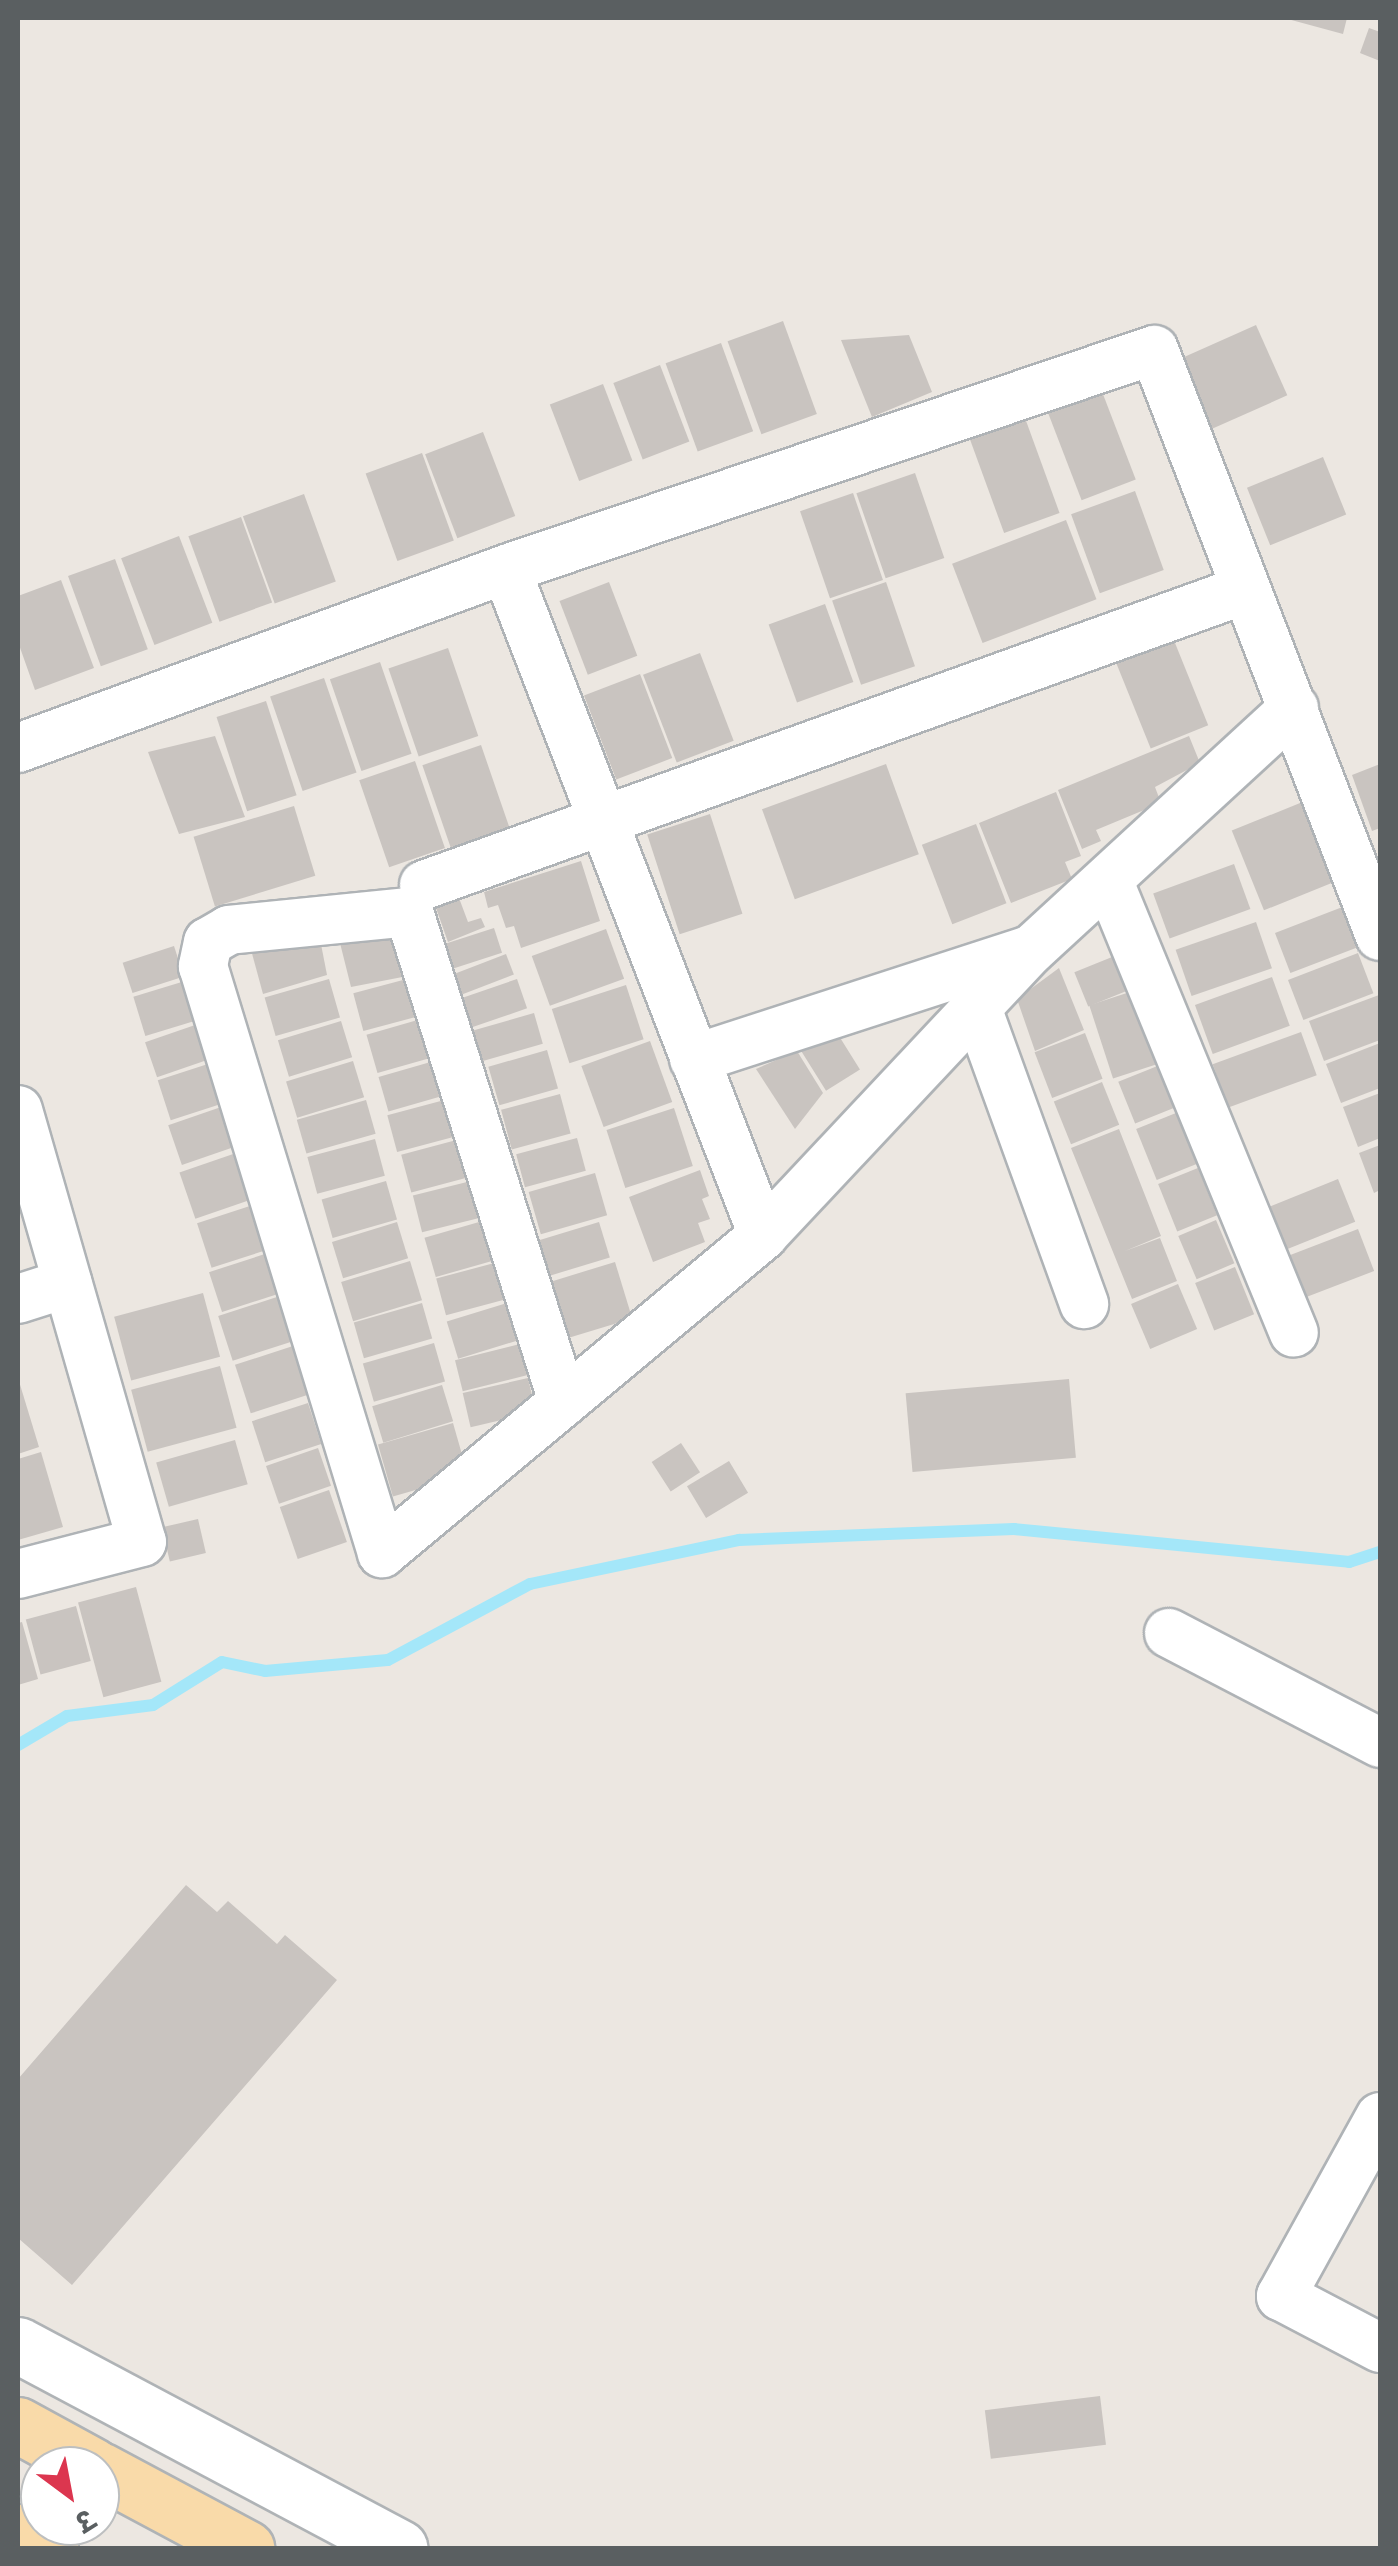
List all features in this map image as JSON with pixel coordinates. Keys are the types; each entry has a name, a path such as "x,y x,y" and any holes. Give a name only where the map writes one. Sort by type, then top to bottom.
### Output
{"main road":[{"path":"18,2425 56,2446"},
{"path":"120,2481 246,2548"},
{"path":"18,2532 50,2548"}],"street":[{"path":"18,748 506,569 1154,350 1380,936"},
{"path":"506,569 762,1235"},
{"path":"424,885 1244,590"},
{"path":"563,1402 409,912 228,930 208,942 203,966 382,1553 563,1402 762,1235 1032,949 1294,708"},
{"path":"1108,882 1294,1332"},
{"path":"694,1059 1032,949"},
{"path":"977,1008 1084,1304"},
{"path":"18,1110 142,1542 18,1574"},
{"path":"18,1300 68,1283"},
{"path":"1170,1633 1380,1743"},
{"path":"1380,2117 1281,2296 1380,2348"},
{"path":"18,2345 399,2548"}],"building":[{"path":"1284,18 1347,18 1343,34"},
{"path":"1369,28 1380,32 1380,61 1360,53"},
{"path":"783,321 817,414 761,434 728,341"},
{"path":"1256,325 1287,395 1209,430 1177,360"},
{"path":"909,335 932,392 872,417 841,340"},
{"path":"721,343 753,431 698,452 666,363"},
{"path":"660,365 689,442 643,459 613,383"},
{"path":"603,384 632,461 579,481 550,404"},
{"path":"1101,389 1136,480 1082,500 1047,410"},
{"path":"1025,418 1060,513 1004,533 970,438"},
{"path":"483,432 515,516 457,538 425,454"},
{"path":"422,453 454,540 397,561 366,474"},
{"path":"1323,457 1346,514 1270,545 1247,488"},
{"path":"915,473 944,558 886,578 856,493"},
{"path":"1135,491 1164,570 1100,593 1071,514"},
{"path":"853,493 883,580 830,598 800,511"},
{"path":"304,494 336,581 275,604 243,516"},
{"path":"241,517 272,603 220,622 188,536"},
{"path":"1066,520 1096,599 983,643 952,564"},
{"path":"179,536 212,623 154,645 121,558"},
{"path":"115,559 148,649 101,666 68,576"},
{"path":"61,580 94,668 35,690 18,642 18,596"},
{"path":"609,582 637,656 588,675 560,601"},
{"path":"886,582 915,666 861,685 832,601"},
{"path":"825,604 853,682 797,703 769,625"},
{"path":"1173,638 1208,725 1151,748 1116,661"},
{"path":"448,648 478,736 419,756 388,669"},
{"path":"700,653 734,741 677,763 643,675"},
{"path":"380,662 412,754 361,771 330,679"},
{"path":"640,674 672,758 616,780 584,696"},
{"path":"324,678 357,773 303,791 270,697"},
{"path":"266,701 297,795 247,811 217,717"},
{"path":"215,736 245,817 179,834 148,752"},
{"path":"1189,736 1200,763 1155,787 1161,803 1096,830 1101,841 1082,849 1058,790"},
{"path":"481,745 509,827 451,847 422,765"},
{"path":"415,761 445,848 389,867 359,780"},
{"path":"886,764 919,854 795,899 762,809"},
{"path":"1380,764 1380,828 1372,831 1352,775"},
{"path":"1056,792 1081,856 1065,862 1072,879 1011,903 979,823"},
{"path":"1305,801 1337,881 1264,910 1232,831"},
{"path":"294,806 315,876 215,907 194,837"},
{"path":"710,814 742,914 680,934 647,834"},
{"path":"976,824 1006,903 952,924 922,845"},
{"path":"581,861 600,921 521,948 514,926 506,928 498,905 488,908 484,892"},
{"path":"1234,864 1250,909 1170,939 1153,893"},
{"path":"459,898 468,922 481,918 485,927 448,942 436,908"},
{"path":"1345,906 1360,946 1290,973 1275,933"},
{"path":"334,919 407,919 423,973 351,987"},
{"path":"1256,922 1272,968 1192,996 1176,950"},
{"path":"494,928 502,953 453,969 445,944"},
{"path":"606,929 624,979 550,1006 532,956"},
{"path":"320,939 327,975 263,994 250,946"},
{"path":"174,946 184,976 133,993 123,963"},
{"path":"1358,953 1373,993 1303,1020 1288,980"},
{"path":"506,954 514,975 461,995 453,974"},
{"path":"1117,955 1131,989 1088,1007 1074,972"},
{"path":"1059,968 1084,1030 1035,1051 1017,999"},
{"path":"418,976 428,1014 363,1031 353,993"},
{"path":"1272,977 1290,1026 1213,1054 1195,1005"},
{"path":"329,979 340,1017 276,1036 265,997"},
{"path":"517,979 527,1008 471,1028 461,998"},
{"path":"185,981 197,1020 145,1036 133,997"},
{"path":"626,985 644,1039 569,1063 552,1009"},
{"path":"1133,991 1157,1064 1113,1078 1089,1005"},
{"path":"1379,995 1380,1040 1324,1061 1309,1021"},
{"path":"534,1013 543,1044 479,1062 471,1031"},
{"path":"428,1017 439,1055 378,1073 366,1035"},
{"path":"341,1021 352,1057 289,1077 278,1040"},
{"path":"198,1024 210,1059 157,1077 145,1042"},
{"path":"834,1028 860,1070 826,1091 800,1049"},
{"path":"1301,1032 1317,1075 1228,1107 1213,1064"},
{"path":"1085,1033 1103,1079 1052,1098 1035,1052"},
{"path":"650,1041 672,1102 604,1127 581,1066"},
{"path":"1380,1043 1380,1088 1341,1103 1326,1064"},
{"path":"547,1050 558,1088 499,1105 488,1067"},
{"path":"797,1051 823,1093 795,1129 756,1069"},
{"path":"441,1059 451,1094 388,1112 379,1077"},
{"path":"353,1061 364,1097 297,1118 286,1081"},
{"path":"211,1063 224,1103 171,1120 158,1080"},
{"path":"1160,1065 1177,1107 1135,1124 1118,1082"},
{"path":"1102,1082 1119,1125 1071,1144 1054,1101"},
{"path":"1380,1093 1380,1138 1358,1147 1343,1107"},
{"path":"560,1094 571,1134 512,1149 501,1110"},
{"path":"452,1098 462,1135 397,1152 387,1115"},
{"path":"366,1100 376,1134 306,1153 297,1120"},
{"path":"224,1106 238,1146 182,1165 168,1125"},
{"path":"674,1108 693,1166 625,1188 606,1130"},
{"path":"1176,1113 1197,1164 1157,1180 1136,1129"},
{"path":"1119,1129 1161,1236 1125,1251 1160,1238 1177,1281 1132,1299 1071,1148"},
{"path":"464,1138 474,1176 411,1192 401,1155"},
{"path":"577,1138 586,1171 525,1187 516,1154"},
{"path":"375,1139 385,1176 317,1194 307,1157"},
{"path":"1380,1145 1380,1190 1374,1193 1359,1153"},
{"path":"239,1152 255,1198 195,1219 179,1173"},
{"path":"1198,1168 1217,1215 1177,1231 1158,1184"},
{"path":"700,1170 709,1196 702,1199 710,1219 698,1223 705,1242 653,1262 629,1197"},
{"path":"595,1173 607,1215 541,1234 529,1192"},
{"path":"1338,1179 1355,1222 1286,1250 1268,1207"},
{"path":"475,1180 484,1217 422,1232 413,1195"},
{"path":"386,1181 397,1219 333,1238 322,1199"},
{"path":"256,1204 271,1249 212,1268 197,1223"},
{"path":"486,1220 497,1259 436,1277 424,1238"},
{"path":"1216,1220 1234,1263 1197,1279 1178,1236"},
{"path":"397,1222 408,1258 343,1278 332,1242"},
{"path":"599,1222 610,1257 546,1277 535,1242"},
{"path":"1358,1229 1374,1271 1303,1298 1287,1256"},
{"path":"268,1253 281,1293 222,1312 209,1272"},
{"path":"410,1261 422,1300 353,1321 341,1282"},
{"path":"498,1262 508,1299 446,1315 436,1279"},
{"path":"615,1262 632,1318 556,1342 538,1285"},
{"path":"1235,1267 1254,1314 1214,1330 1195,1283"},
{"path":"1178,1284 1197,1329 1150,1349 1131,1304"},
{"path":"203,1293 220,1357 131,1381 114,1317"},
{"path":"280,1296 295,1341 233,1361 218,1316"},
{"path":"422,1303 432,1339 364,1358 354,1323"},
{"path":"507,1303 518,1340 458,1359 447,1321"},
{"path":"434,1343 445,1381 374,1402 363,1363"},
{"path":"520,1344 528,1375 463,1391 455,1360"},
{"path":"293,1346 309,1395 251,1413 235,1365"},
{"path":"220,1366 237,1428 148,1452 131,1390"},
{"path":"18,1378 39,1447 18,1454"},
{"path":"528,1378 536,1412 471,1427 463,1393"},
{"path":"1069,1379 1076,1458 913,1472 906,1393"},
{"path":"442,1385 453,1421 383,1443 372,1406"},
{"path":"308,1403 321,1444 265,1462 252,1421"},
{"path":"453,1423 468,1475 393,1496 378,1444"},
{"path":"235,1440 248,1484 169,1507 156,1463"},
{"path":"681,1443 700,1472 671,1491 652,1462"},
{"path":"318,1448 331,1486 279,1504 266,1466"},
{"path":"41,1452 63,1527 18,1540 18,1459"},
{"path":"729,1461 748,1493 706,1518 687,1486"},
{"path":"329,1490 347,1542 298,1559 280,1507"},
{"path":"198,1519 206,1553 170,1561 162,1527"},
{"path":"136,1587 161,1682 103,1697 78,1603"},
{"path":"76,1606 91,1661 41,1675 26,1619"},
{"path":"22,1622 38,1679 18,1685 18,1623"},
{"path":"186,1885 217,1912 228,1901 277,1944 285,1935 337,1980 72,2285 18,2238 18,2079"},
{"path":"1100,2396 1106,2445 991,2459 985,2410"}],"waterway":[{"path":"18,1745 67,1716 153,1705 222,1662 265,1671 388,1660 530,1584 739,1540 1014,1529 1349,1562 1380,1552"}]}
